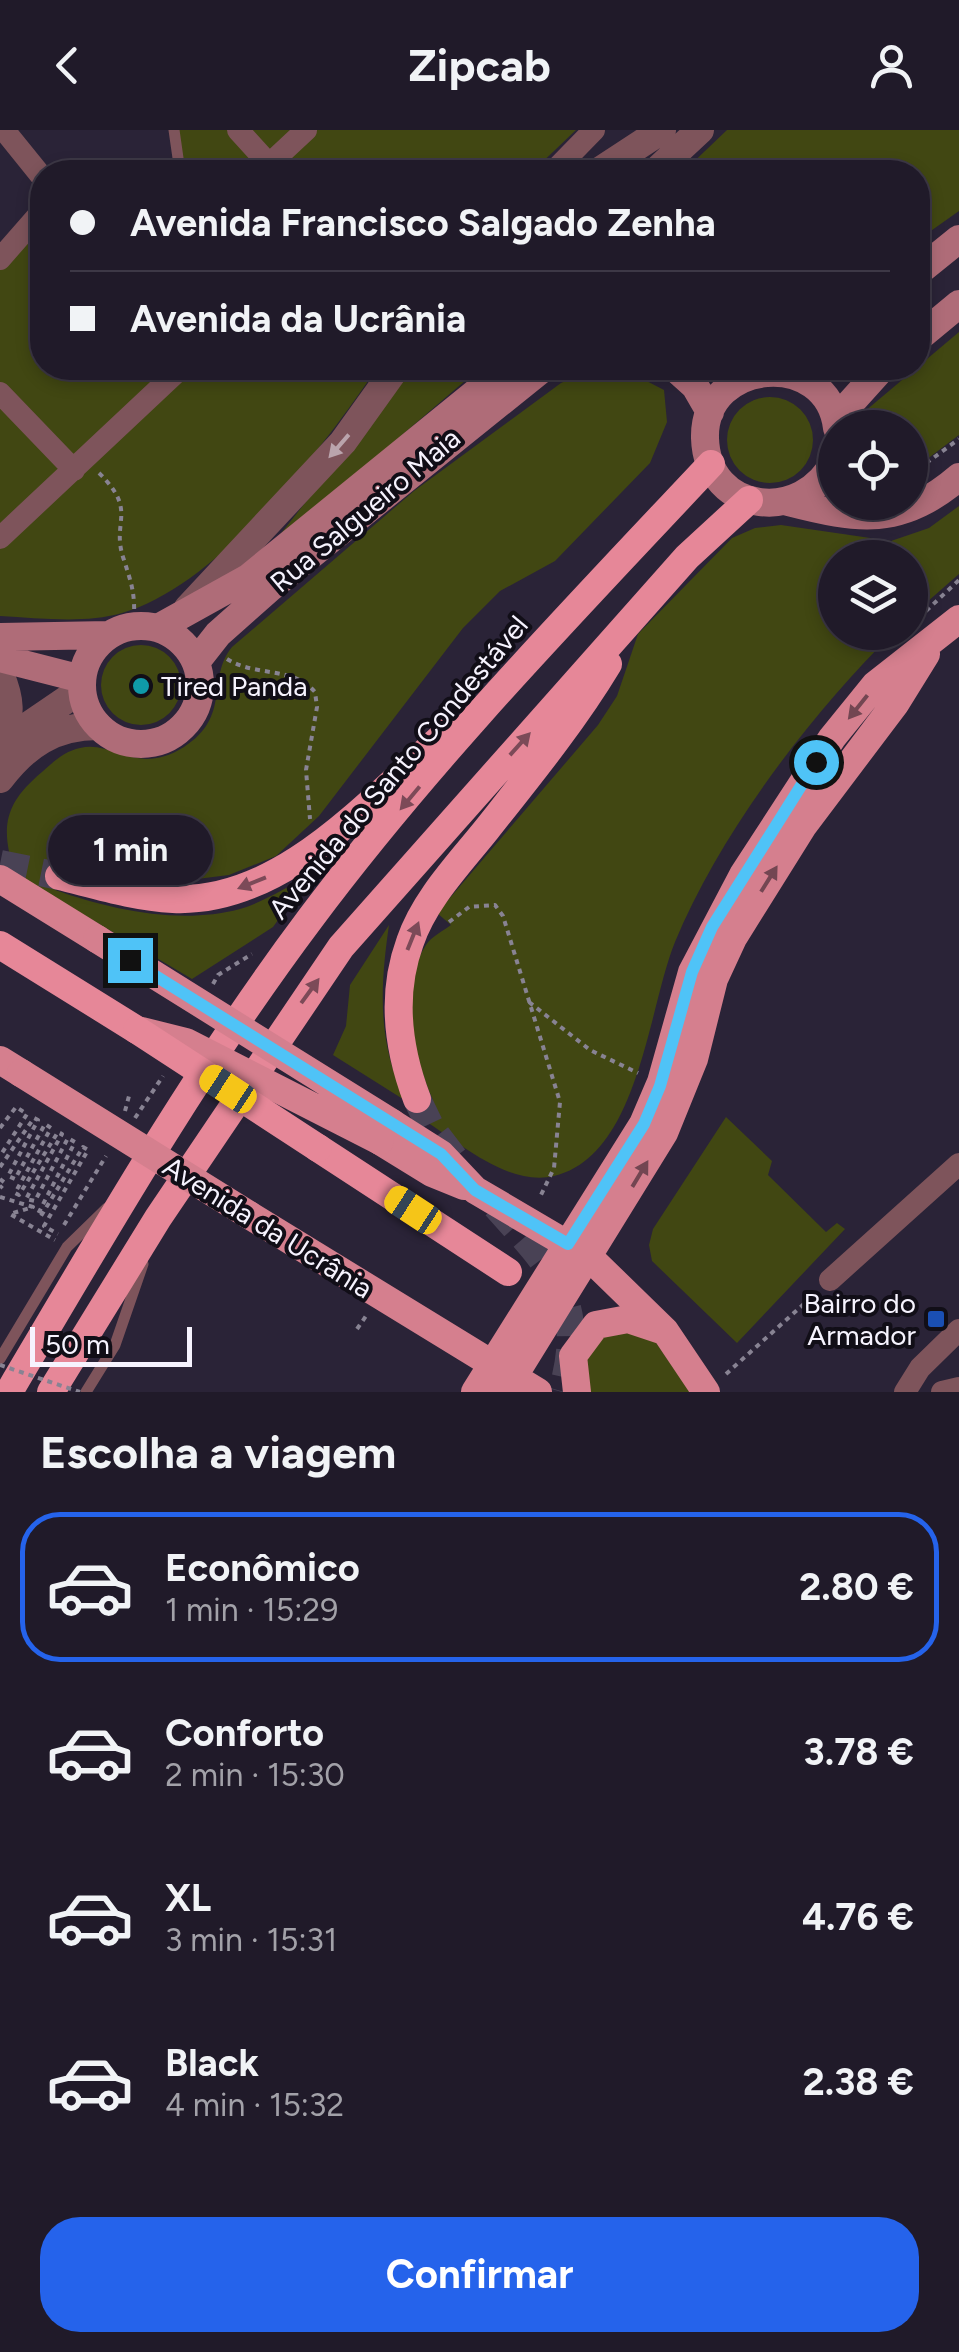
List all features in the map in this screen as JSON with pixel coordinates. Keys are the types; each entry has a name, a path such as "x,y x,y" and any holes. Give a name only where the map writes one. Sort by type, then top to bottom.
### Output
{"highway":[{"name":"Avenida do Santo Condestável","path":"10,1392 134,1180 309,920 518,670 711,464"},
{"path":"52,1392 158,1218 341,947 686,556 749,500"},
{"path":"416,1099 404,1062 399,1014 403,966 410,940 446,881 584,704 643,606"},
{"path":"59,876 140,896 176,899 206,897 260,881 313,849 518,670"},
{"path":"0,945 508,1272"}],"main road":[{"path":"930,262 959,239"},
{"path":"930,328 959,304"},
{"name":"Rua Salgueiro Maia","path":"0,637 146,626 248,578 491,380"},
{"name":"Rua Salgueiro Maia","path":"196,662 218,634 271,588 528,380"},
{"path":"689,380 710,412"},
{"path":"738,380 710,412 705,438 711,464 720,479 749,500 818,508"},
{"path":"808,380 829,410"},
{"path":"848,410 872,380"},
{"path":"928,495 959,478"},
{"path":"788,502 818,485"},
{"path":"475,1392 504,1378 578,1250 644,1124 661,1082 692,972 712,927 753,859 832,738 875,686 959,619"},
{"path":"146,626 185,644 196,662 202,682 199,703 174,736 155,744 134,744 114,738 98,726 82,684 86,662 146,626"},
{"path":"578,1250 664,1133 694,1060 714,979 733,938 803,826 896,704 932,644"},
{"path":"0,658 82,684"},
{"path":"0,879 386,1132"},
{"path":"137,1030 186,1042 441,1154 475,1190 578,1250 666,1331 713,1386"},
{"name":"Avenida da Ucrânia","path":"11,1066 504,1378 538,1392"},
{"path":"576,1392 573,1356 596,1326 628,1319 666,1331"}],"street":[{"path":"4,130 30,162"},
{"path":"238,130 261,160"},
{"path":"278,160 306,130"},
{"path":"565,160 594,130"},
{"path":"616,160 662,130"},
{"path":"668,160 700,130"},
{"path":"0,260 30,226"},
{"path":"0,538 168,380"},
{"path":"146,626 344,442 388,380"},
{"path":"0,393 79,464"},
{"path":"0,674 10,700 8,726 0,742"},
{"path":"0,742 82,684"},
{"path":"0,780 40,739 69,728 98,726"},
{"path":"830,1280 959,1164"},
{"path":"905,1392 920,1368 959,1330"},
{"path":"942,1392 959,1388"}],"lane":[{"path":"174,130 178,160"},
{"path":"0,1362 67,1247 134,1180"},
{"path":"83,1392 116,1346 158,1218"}],"path":[{"path":"928,461 959,438"},
{"path":"79,464 118,492 123,559 135,582 146,626"},
{"path":"928,609 959,580"},
{"path":"437,929 469,907 495,905 503,916 560,1102 554,1168 527,1220"},
{"path":"529,1002 590,1050 661,1082"},
{"path":"120,1126 129,1096"},
{"path":"0,1128 16,1107 27,1114 0,1156"},
{"path":"0,1168 34,1118 38,1120 8,1176 15,1179 45,1124 51,1128 15,1193 19,1195 58,1132 62,1134 26,1199 34,1204"},
{"path":"55,1240 10,1214 34,1204 68,1138 75,1142 38,1214 41,1216 83,1147 88,1150 44,1226 58,1234"},
{"path":"46,1255 106,1156"},
{"path":"0,1179 5,1184 0,1188"},
{"path":"0,1197 34,1204"},
{"path":"713,1386 830,1280"},
{"path":"358,1329 366,1316"},
{"path":"0,1362 83,1392"}],"green space":[{"path":"174,130 576,130 545,160 178,160"},
{"path":"727,130 959,130 959,211 930,232 930,160 696,160"},
{"path":"30,225 30,380 368,380 298,474 231,545 195,575 158,598 122,613 62,619 0,616 0,259"},
{"path":"959,332 959,435 928,458 928,410 866,410 902,380 930,380 930,356"},
{"path":"400,380 466,380 268,550"},
{"path":"645,380 664,390 667,422 650,463 555,561 500,591 463,628 319,816 276,856 229,875 173,882 63,860 55,890 123,909 194,916 249,906 311,875 273,927 192,979 15,874 8,843 9,817 20,795 50,764 80,748 152,759 184,747 208,723 224,659 232,647 414,491 561,383"},
{"path":"770,397 800,410 813,440 800,470 770,483 740,470 727,440 740,410"},
{"path":"959,506 959,574 928,601 928,540 894,540 929,528"},
{"path":"781,525 884,540 818,540 818,650 877,650 799,738 716,859 675,942 636,1076 623,1111 605,1140 582,1163 554,1176 536,1178 500,1168 419,1117 413,1107 433,1100 415,1044 411,1001 417,962 426,945 451,925 437,913 598,725 617,696 638,634 732,538 755,528"},
{"path":"141,645 156,648 169,657 178,670 178,700 169,713 156,722 141,725 126,722 113,713 104,700 101,685 104,670 113,657 126,648"},
{"path":"389,925 383,1015 390,1058 406,1101 333,1055 346,1026 350,985"},
{"path":"726,1117 772,1161 768,1175 826,1232 837,1223 845,1229 737,1343 652,1261 649,1245 653,1229"},
{"path":"615,1327 653,1338 690,1392 584,1392 584,1350"}],"tunnel":[{"path":"0,864 59,876"},
{"path":"417,1099 431,1128 457,1162"},
{"path":"496,1206 549,1269 568,1310 571,1334 562,1392"}],"place":[{"name":"Tired Panda","path":"141,686"},
{"name":"Bairro do Armador","path":"936,1319"}],"route":[{"path":"130,960 441,1154 475,1190 568,1244 644,1124 660,1086 692,972 712,927 816,762"}]}
